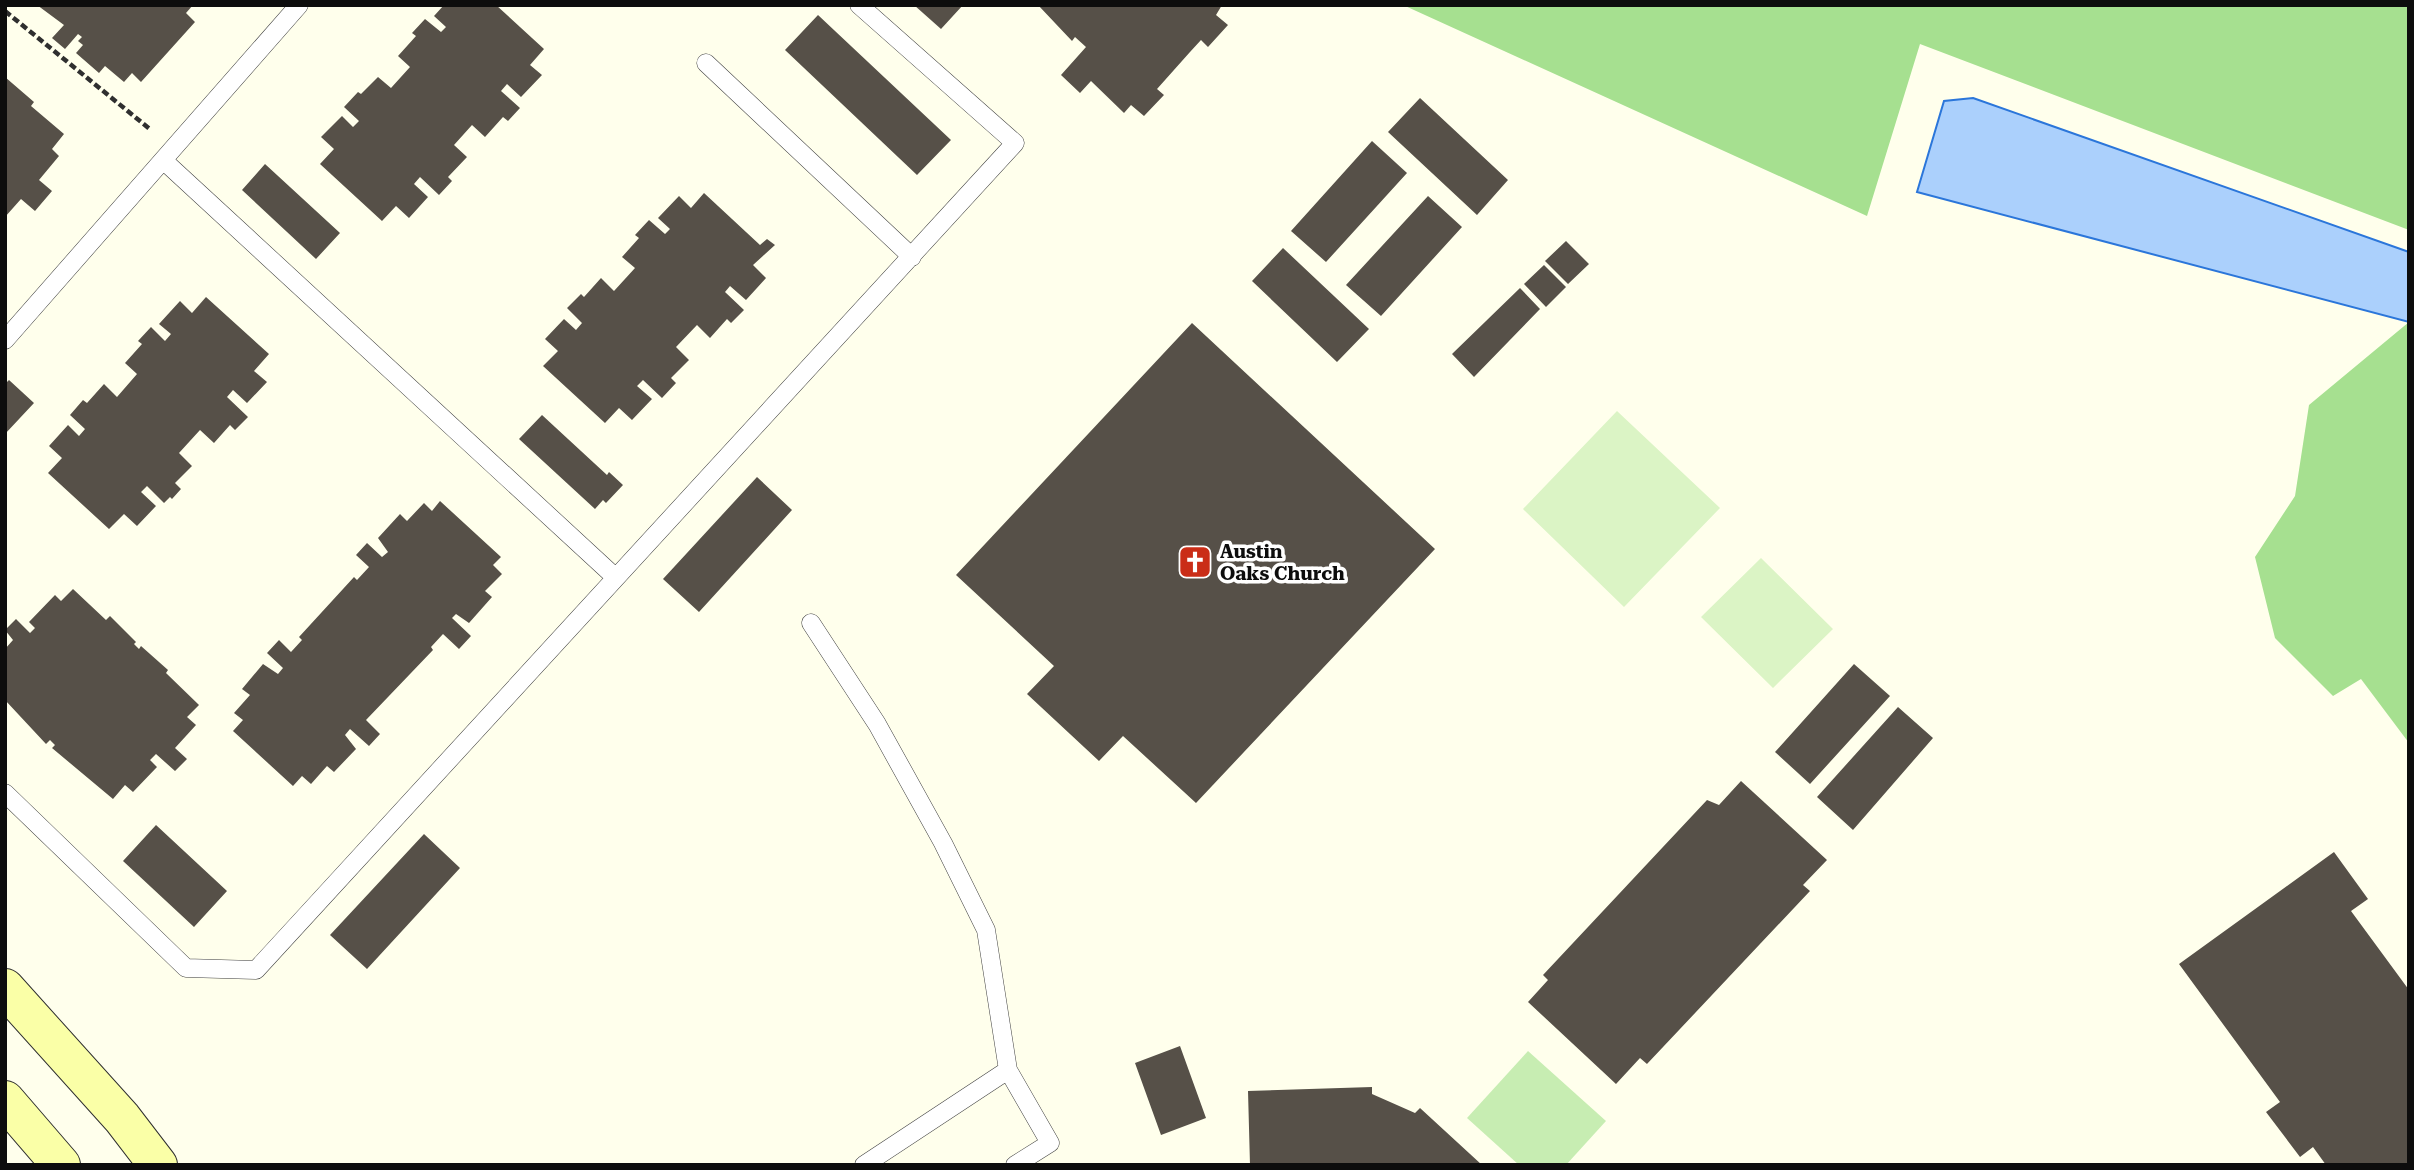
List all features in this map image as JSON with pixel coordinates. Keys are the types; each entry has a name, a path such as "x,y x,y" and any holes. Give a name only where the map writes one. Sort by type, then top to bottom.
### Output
{"street":[{"path":"5,988 121,1118 158,1165"},
{"path":"5,1100 61,1165"}],"lane":[{"path":"5,340 299,5"},
{"path":"5,793 186,968 256,970 1015,143 859,5"},
{"path":"706,63 912,257"},
{"path":"168,154 615,577"},
{"path":"811,623 877,724 943,843 986,930 1008,1070 1050,1143 1015,1165"},
{"path":"863,1165 1008,1070"}],"path":[{"path":"5,11 168,154"}],"green space":[{"path":"1403,5 2409,5 2409,230 1920,44 1867,216"},
{"path":"2409,322 2409,743 2361,679 2333,696 2275,638 2255,557 2295,496 2309,405"},
{"path":"1617,411 1720,508 1624,607 1523,509"},
{"path":"1761,558 1833,629 1773,688 1701,617"},
{"path":"1528,1051 1606,1121 1566,1165 1519,1165 1467,1118"}],"water":[{"path":"1973,98 2409,252 2409,322 1917,192 1944,101"}],"building":[{"path":"37,5 193,5 186,13 195,22 141,82 132,73 124,82 105,66 99,73 76,53 83,45 78,41 82,37 78,34 65,49 52,38 64,25"},
{"path":"444,5 496,5 544,49 530,65 542,75 521,97 507,84 501,91 520,108 508,121 503,117 485,137 472,125 454,145 467,157 448,177 452,181 439,195 420,177 414,184 428,197 409,218 396,206 382,221 320,164 334,149 321,137 342,116 353,127 359,121 344,107 378,77 391,88 410,67 398,56 416,36 412,33 425,19 441,32 446,27 434,16"},
{"path":"914,5 963,5 941,29"},
{"path":"1038,5 1222,5 1216,15 1228,25 1208,47 1201,40 1157,89 1164,95 1144,116 1131,105 1124,113 1091,81 1080,93 1061,75 1086,47 1075,37 1072,41"},
{"path":"818,15 951,140 917,175 785,50"},
{"path":"5,77 34,102 31,106 64,134 52,149 59,156 39,180 52,191 35,211 21,199 5,217"},
{"path":"1420,98 1508,180 1477,215 1388,132"},
{"path":"1372,141 1407,173 1326,262 1291,231"},
{"path":"265,164 340,233 316,259 242,190"},
{"path":"704,193 760,245 767,239 775,245 753,265 766,278 746,300 730,286 725,292 744,310 731,323 727,319 710,338 697,325 676,347 689,360 671,378 676,383 662,398 643,380 637,386 652,399 632,420 619,408 605,423 543,366 558,351 545,339 564,319 576,330 582,323 567,308 581,294 584,297 601,278 614,291 635,268 622,257 639,238 635,235 649,220 665,234 670,229 658,218 679,196 691,208"},
{"path":"1428,196 1462,227 1381,316 1346,285"},
{"path":"1566,241 1589,264 1568,284 1545,261"},
{"path":"1283,248 1369,329 1337,362 1252,281"},
{"path":"1544,265 1566,287 1546,307 1524,284"},
{"path":"1520,288 1540,309 1474,377 1452,354"},
{"path":"206,297 269,354 254,371 267,382 247,403 233,390 227,397 248,417 235,430 230,425 214,443 200,430 179,453 192,466 175,483 181,489 172,499 170,497 164,503 147,486 141,492 156,506 137,526 124,514 109,529 48,473 62,458 49,446 68,425 79,436 85,429 70,415 83,400 87,403 104,384 117,397 137,374 125,363 142,344 138,341 151,327 165,341 171,334 159,324 180,301 192,313"},
{"name":"Austin Oaks Church","path":"1192,323 1435,549 1196,803 1123,736 1099,761 1027,694 1054,666 956,575"},
{"path":"9,380 34,403 5,434 5,384"},
{"path":"542,415 607,475 609,472 623,485 606,503 603,500 595,509 519,439"},
{"path":"757,477 792,510 699,612 663,579"},
{"path":"440,501 501,557 493,565 502,574 485,591 492,597 469,623 456,614 452,618 471,636 459,649 443,634 431,647 433,650 366,720 380,734 369,746 350,729 345,735 356,749 334,772 327,766 311,784 302,776 293,786 233,731 243,720 234,713 250,695 242,689 263,664 278,674 283,668 267,653 279,640 291,652 302,640 299,637 354,577 357,580 369,567 356,555 367,543 382,557 388,552 378,538 400,514 407,521 424,503 432,511"},
{"path":"73,589 106,620 110,616 136,642 134,644 139,649 141,646 168,670 166,673 199,705 187,717 196,725 175,748 187,759 175,771 156,754 150,760 157,767 133,792 125,785 113,799 52,748 55,745 50,740 46,744 5,700 5,649 13,640 5,630 16,619 30,633 35,628 29,622 55,595 61,601"},
{"path":"1854,664 1890,696 1810,784 1775,752"},
{"path":"1898,707 1933,738 1853,830 1817,797"},
{"path":"1741,781 1827,860 1803,885 1810,891 1647,1064 1640,1058 1616,1084 1528,1002 1548,980 1543,975 1707,800 1719,805"},
{"path":"156,825 227,891 194,927 123,861"},
{"path":"424,834 460,868 367,969 330,935"},
{"path":"2334,852 2368,899 2351,911 2409,990 2409,1165 2326,1165 2313,1147 2300,1157 2266,1112 2280,1102 2179,964"},
{"path":"1180,1046 1206,1118 1161,1135 1135,1063"},
{"path":"1372,1087 1372,1094 1415,1113 1420,1108 1482,1165 1250,1165 1248,1091"}],"place":[{"name":"Austin Oaks Church","path":"1195,562"}]}
